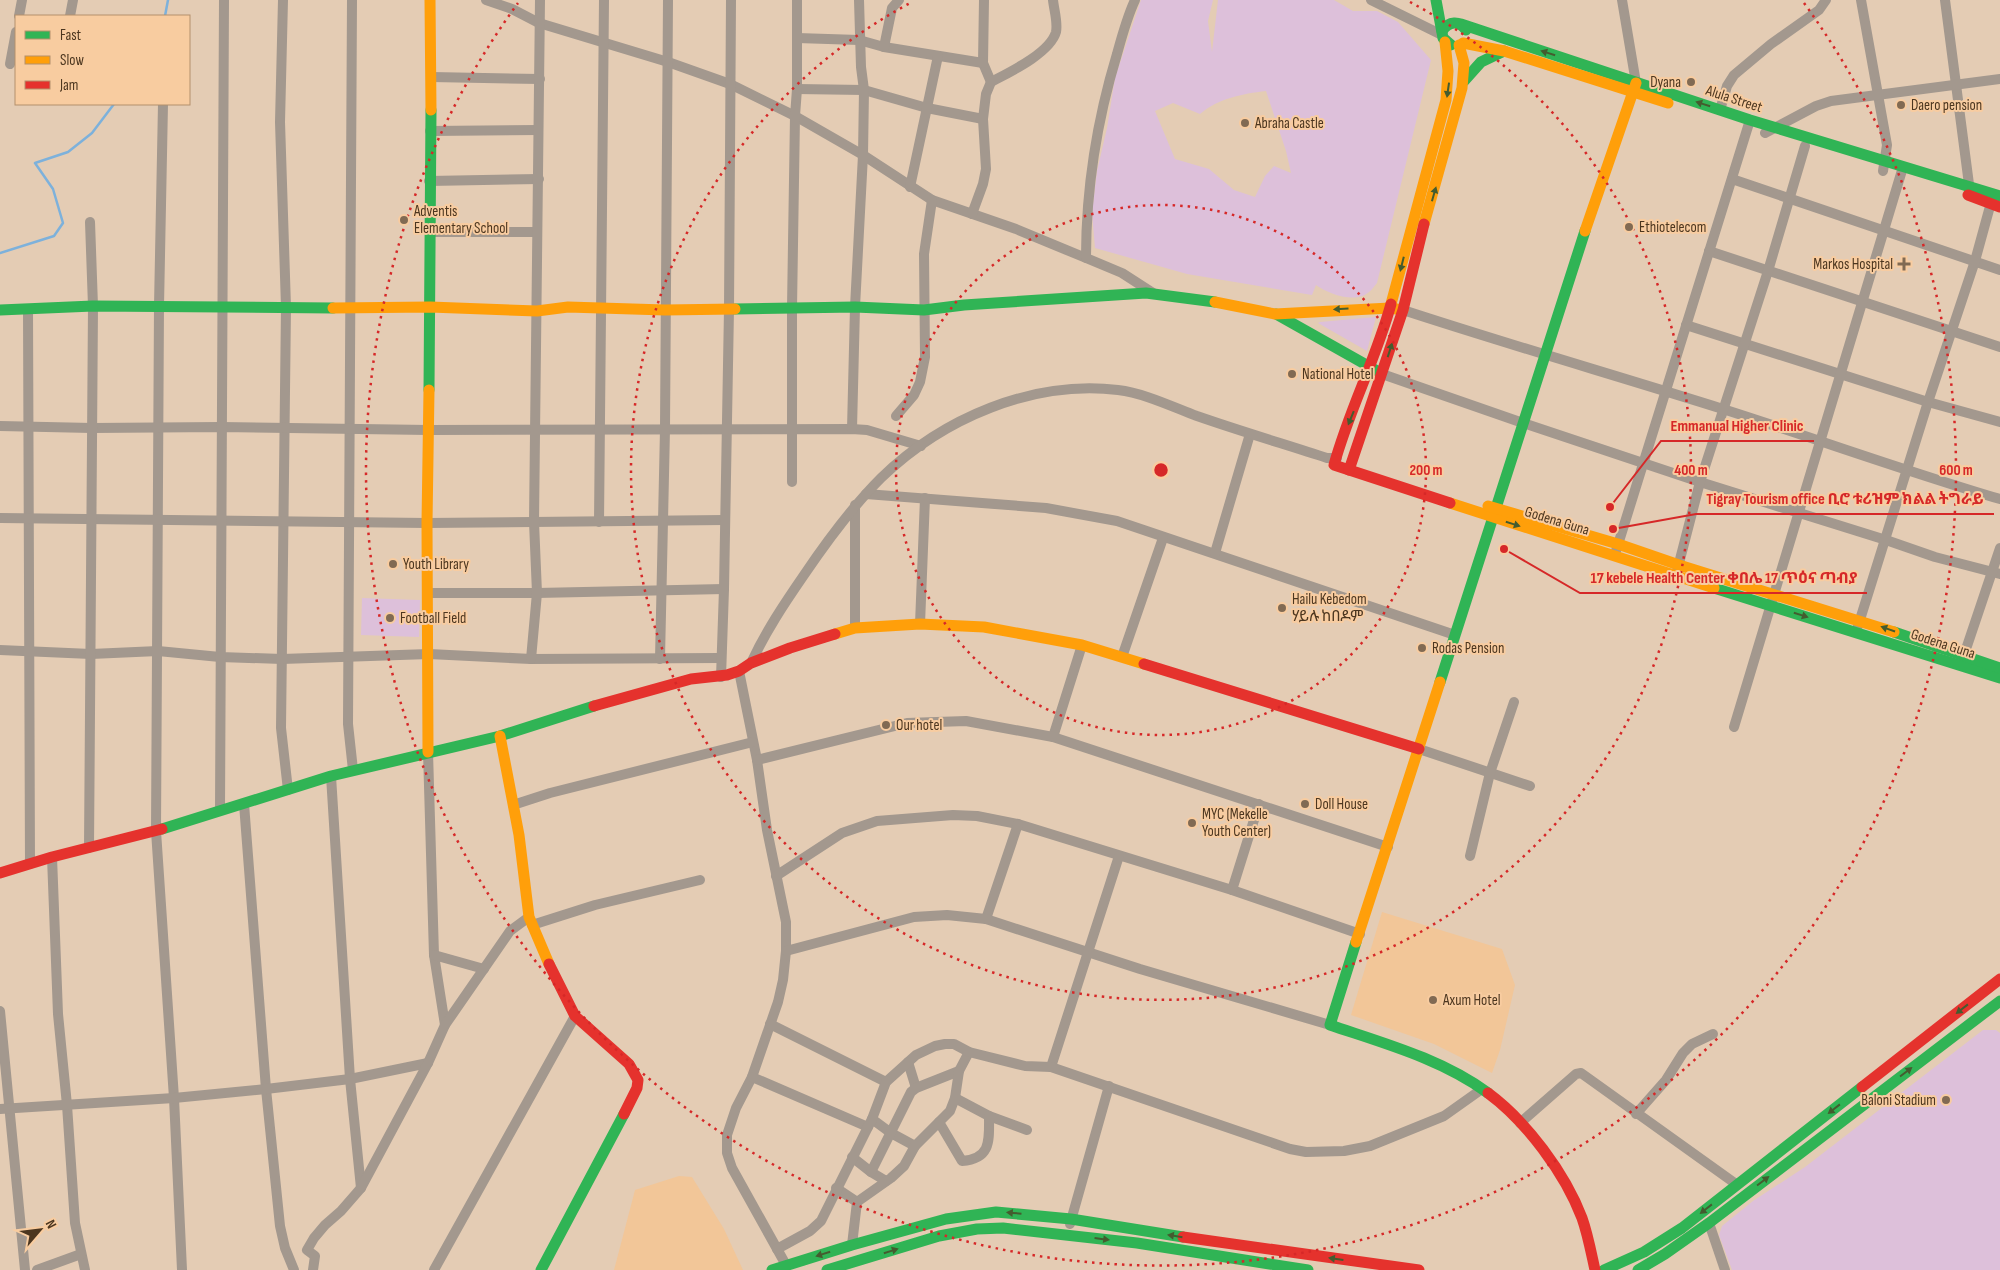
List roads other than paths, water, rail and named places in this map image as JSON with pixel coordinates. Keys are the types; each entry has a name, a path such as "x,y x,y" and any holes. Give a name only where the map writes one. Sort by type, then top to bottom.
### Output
{"street":[{"path":"19,15 22,0"},
{"path":"70,15 73,0"},
{"path":"220,810 224,0"},
{"path":"283,0 280,122 286,308 282,728 288,790"},
{"path":"352,0 348,724 353,770"},
{"path":"430,0 430,307 427,523 428,752 434,955 445,1025"},
{"path":"486,0 512,9 539,23 668,62 730,84 795,116 863,155 932,200 1038,238 1086,258 1122,274 1154,294"},
{"path":"531,659 537,593 534,522 540,0"},
{"path":"599,522 604,0"},
{"path":"660,660 668,0"},
{"path":"721,677 729,309 731,0"},
{"path":"792,482 792,308 797,0"},
{"path":"852,429 855,307 863,155 864,90 859,0"},
{"path":"884,47 892,8 899,0"},
{"path":"984,0 983,63 991,82"},
{"path":"972,214 983,184 986,169 983,119 986,94 991,82 1026,63 1052,41 1057,26 1053,0"},
{"path":"1086,258 1088,195 1108,85 1129,12 1136,0"},
{"path":"1371,0 1443,36 1452,46 1461,44"},
{"path":"1350,466 1403,310 1414,241 1449,84 1449,65 1437,14 1436,0"},
{"path":"751,663 775,618 820,551 855,505 882,477 920,446 966,418 1003,402 1058,389 1119,390 1332,460 1371,367 1390,308 1443,163 1464,81 1464,60 1461,44 1466,35 1464,27 1448,11 1443,0"},
{"path":"1330,1025 1545,355 1635,87 1622,0"},
{"path":"1720,110 1727,86 1734,75 1771,44 1819,10 1826,0"},
{"path":"1862,0 1887,145 1883,166"},
{"path":"1946,0 1955,85 1970,191"},
{"path":"1443,36 1449,22 1459,23"},
{"name":"Alula Street","path":"1459,23 1635,87 1749,124 1775,127 1883,166"},
{"path":"10,64 15,37"},
{"path":"797,38 860,40 884,47 983,63"},
{"name":"Alula Street","path":"1461,44 1504,51 1720,110 1765,133 1804,146 1901,171 1996,200"},
{"path":"1464,81 1472,69 1481,61 1491,55 1504,51"},
{"path":"910,187 938,56"},
{"path":"431,77 540,79"},
{"path":"1765,133 1816,106 1831,101 2000,79"},
{"path":"797,90 864,90 927,108 983,119"},
{"path":"163,105 159,306 156,831 174,1098 182,1270"},
{"path":"1617,549 1749,124"},
{"path":"430,132 538,130"},
{"path":"1678,571 1700,482 1768,271 1804,146"},
{"path":"1734,727 1901,171"},
{"path":"1732,179 2000,270"},
{"path":"429,182 539,180"},
{"path":"896,416 914,395 920,382 925,357 924,254 932,200"},
{"path":"1856,632 1928,402 1996,200"},
{"path":"89,848 93,306 90,222"},
{"path":"429,232 536,232"},
{"path":"1709,251 2000,347"},
{"path":"0,310 93,306 430,307 536,311 568,308 665,310 855,307 924,310 964,305 1125,293 1154,294 1211,301 1275,314 1390,308 1403,310 1724,410 1906,471 2000,498"},
{"path":"28,309 30,864"},
{"path":"1275,314 1382,374 1700,482 1886,540 1934,557 1996,573"},
{"path":"1686,325 1928,402 2000,422"},
{"path":"0,426 28,428 221,427 429,430 852,429 867,430 920,446"},
{"path":"1215,554 1250,434"},
{"name":"Godena Guna","path":"1332,460 1494,513 1617,549 1770,606 1856,632 2000,668"},
{"path":"866,494 1046,508 1118,522 1456,635"},
{"path":"920,624 925,498"},
{"path":"855,505 855,628"},
{"path":"0,518 92,521 427,523 724,520"},
{"path":"1122,657 1163,538"},
{"path":"1962,660 1996,573 2000,548"},
{"name":"Godena Guna","path":"1678,571 1774,594 1860,620 1962,660 2000,678"},
{"path":"428,593 724,589"},
{"path":"0,873 52,857 156,831 353,770 500,736 620,698 691,679 721,677 790,648 855,628 920,624 984,627 1082,645 1419,749 1530,786"},
{"path":"1053,737 1082,645"},
{"path":"0,650 91,654 158,651 220,657 282,659 348,655 429,654 531,659 660,660 720,658"},
{"path":"739,671 757,760 767,830 786,922 786,951 783,980 778,1002 752,1077 736,1108 727,1135 727,1153 732,1168 786,1265"},
{"path":"1470,856 1490,773 1514,702"},
{"path":"757,760 907,723 966,721 1053,737 1388,847"},
{"path":"500,736 523,859 530,921 546,959 576,1016 629,1064 638,1080 637,1088 541,1270"},
{"path":"513,805 753,742"},
{"path":"331,776 350,1080 361,1188"},
{"path":"244,804 266,1089 280,1226 285,1248 294,1270"},
{"path":"1232,890 1259,804"},
{"path":"776,876 842,833 877,821 953,815 977,816 1018,824 1232,890 1360,934"},
{"path":"986,919 1018,824"},
{"path":"1051,1067 1118,856"},
{"path":"52,857 58,1014 67,1105 75,1223 85,1270"},
{"path":"313,1270 316,1256 307,1250 314,1238 361,1188 428,1063 445,1025 510,931 530,921 700,880"},
{"path":"786,951 914,917 947,915 986,919 1088,952 1330,1025 1428,1060 1482,1089 1520,1123 1548,1159 1580,1213 1590,1243 1595,1270"},
{"path":"434,955 484,969"},
{"path":"1604,1270 1627,1261 1660,1242 1706,1209 2000,978"},
{"path":"1638,1270 1666,1254 1709,1223 2000,1001"},
{"path":"0,1011 5,1109 25,1270"},
{"path":"434,1270 576,1016"},
{"path":"770,1024 886,1082"},
{"path":"1636,1114 1666,1080 1683,1053 1692,1044 1713,1034"},
{"path":"777,1248 810,1230 821,1221 870,1123 886,1082 916,1055 944,1044 954,1044 969,1052 1025,1066 1051,1067 1290,1149 1306,1152 1344,1152 1370,1146 1444,1116 1482,1089"},
{"path":"852,1245 857,1202 886,1182 904,1166 915,1146 950,1111 955,1098 959,1071 969,1052"},
{"path":"908,1062 916,1088"},
{"path":"5,1109 174,1098 350,1080 428,1063"},
{"path":"871,1172 907,1098 916,1088 959,1071"},
{"path":"1520,1123 1579,1073 1584,1074 1636,1114 1736,1184"},
{"path":"752,1077 870,1123 915,1146"},
{"path":"1068,1235 1109,1086"},
{"path":"955,1098 990,1116 1027,1130"},
{"path":"939,1122 962,1162 981,1156 989,1144 990,1116"},
{"path":"852,1157 886,1182"},
{"path":"836,1188 857,1202"},
{"path":"772,1270 946,1218 980,1213 1012,1212 1071,1219 1261,1249 1419,1270"},
{"path":"1709,1223 1725,1270"},
{"path":"831,1270 943,1236 975,1230 1022,1229 1129,1242 1308,1270"},
{"path":"37,1270 81,1254"}],"waterway":[{"path":"165,15 168,0"},
{"path":"0,253 54,236 63,223 53,189 35,163 68,152 92,133 113,105"}],"place":[{"name":"Dyana","path":"1691,82"},
{"name":"Daero pension","path":"1901,105"},
{"name":"Abraha Castle","path":"1245,123"},
{"name":"Adventis Elementary School","path":"404,220"},
{"name":"Ethiotelecom","path":"1629,227"},
{"name":"Markos Hospital","path":"1904,264"},
{"name":"National Hotel","path":"1292,374"},
{"name":"Emmanual Higher Clinic","path":"1610,507"},
{"name":"Tigray Tourism office ቢሮ ቱሪዝም ክልል ትግራይ","path":"1613,529"},
{"name":"17 kebele Health Center ቀበሌ 17 ጥዕና ጣብያ","path":"1504,549"},
{"name":"Youth Library","path":"393,564"},
{"name":"Hailu Kebedom ሃይሉ ከበዶም","path":"1282,608"},
{"name":"Football Field","path":"390,618"},
{"name":"Rodas Pension","path":"1422,648"},
{"name":"Our hotel","path":"886,725"},
{"name":"Doll House","path":"1305,804"},
{"name":"MYC (Mekelle Youth Center)","path":"1192,823"},
{"name":"Axum Hotel","path":"1433,1000"},
{"name":"Baloni Stadium","path":"1946,1100"}]}
